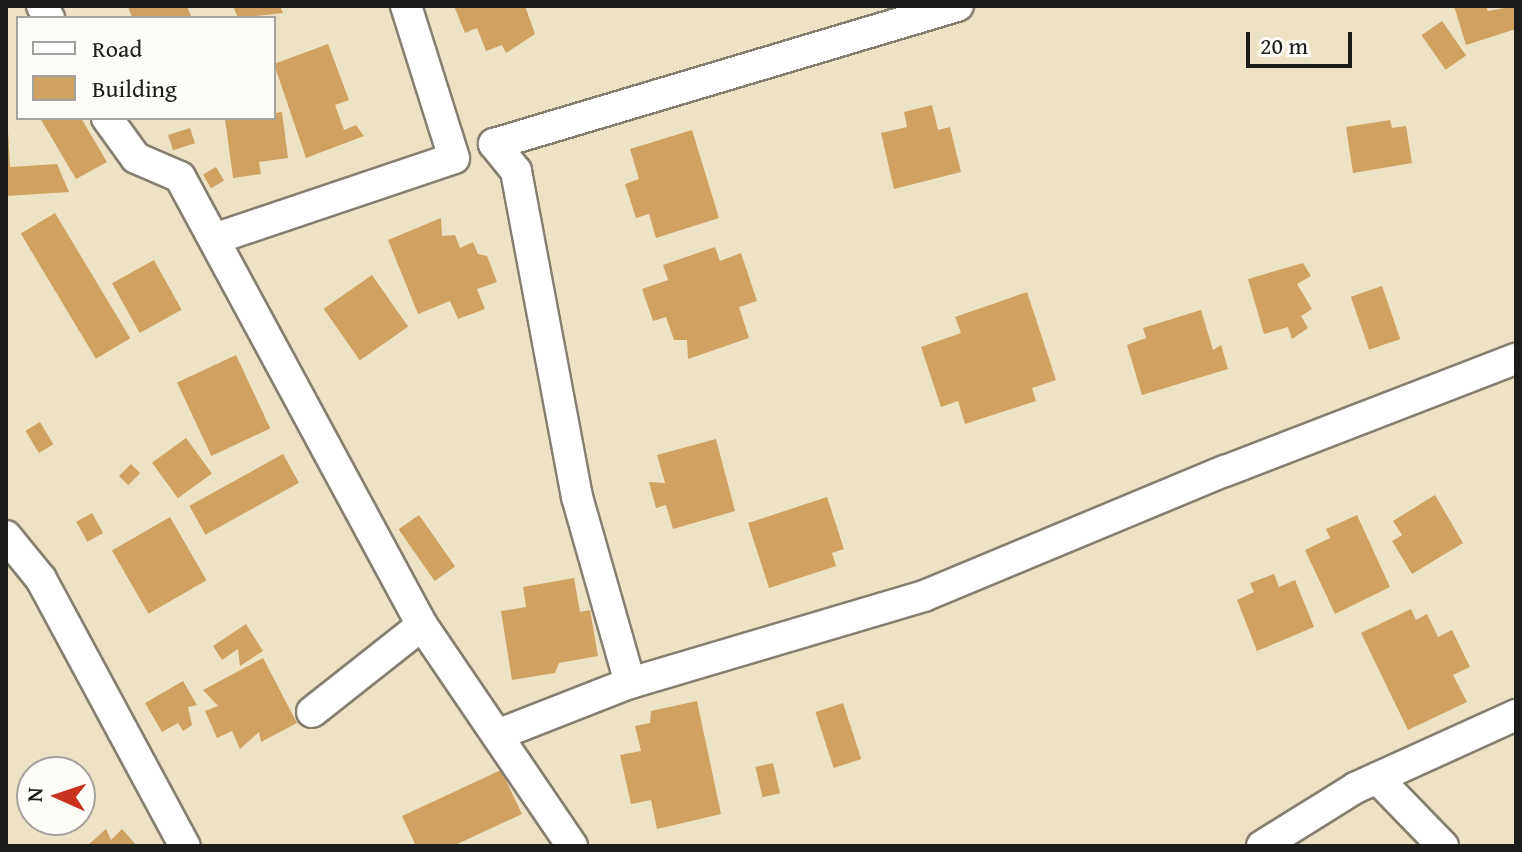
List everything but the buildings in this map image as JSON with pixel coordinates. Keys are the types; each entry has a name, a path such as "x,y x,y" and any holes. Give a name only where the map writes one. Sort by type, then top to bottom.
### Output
{"street":[{"path":"406,6 454,158"},
{"path":"214,239 494,144 958,6"},
{"path":"108,120 136,158 180,177 422,625 572,846"},
{"path":"494,144 516,171 577,497 630,683"},
{"path":"497,735 630,683 924,596 1225,471 1516,359"},
{"path":"6,536 41,579 185,846"},
{"path":"312,712 422,625"},
{"path":"1262,846 1377,778 1516,715"},
{"path":"1377,778 1443,846"}]}
